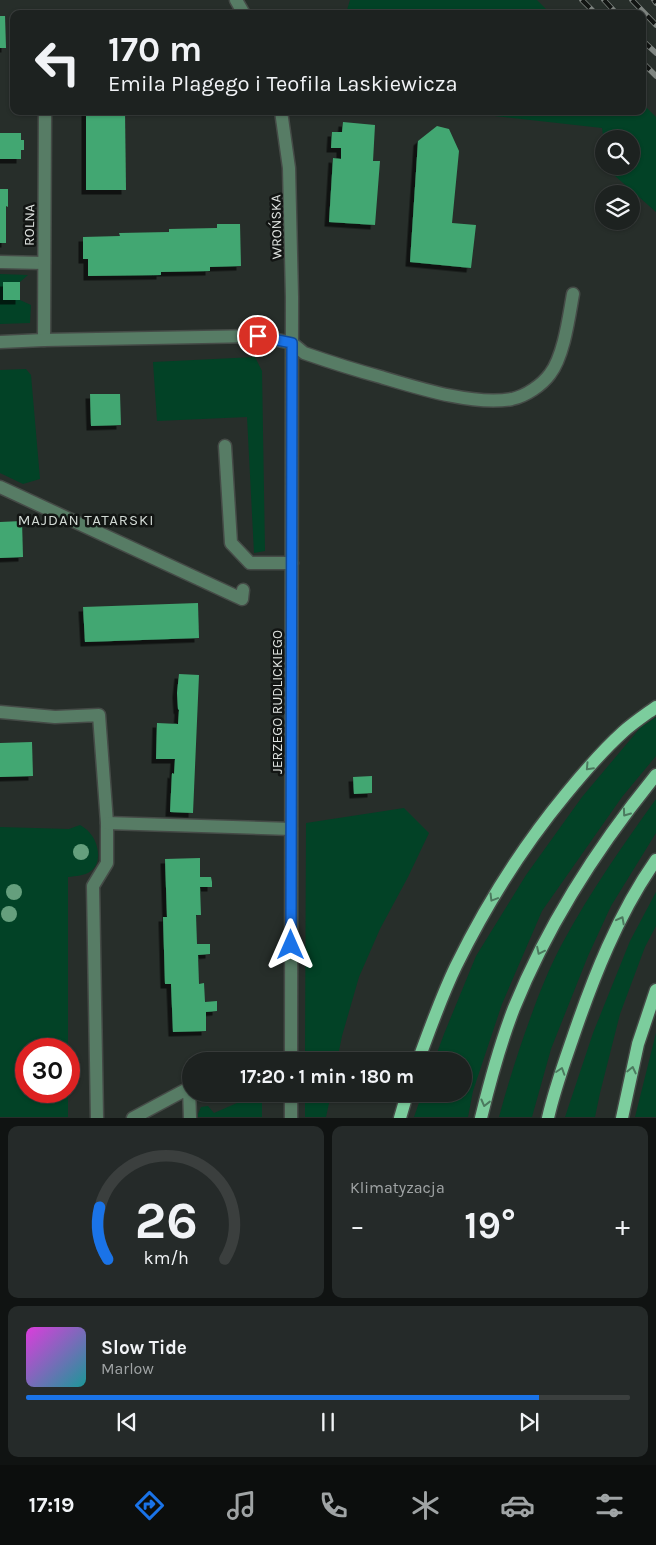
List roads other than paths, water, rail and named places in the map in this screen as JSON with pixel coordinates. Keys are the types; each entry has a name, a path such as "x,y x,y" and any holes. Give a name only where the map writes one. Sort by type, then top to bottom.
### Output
{"main road":[{"path":"421,1052 456,966 515,863 550,814 587,768 623,732 656,707"},
{"path":"481,1118 492,1076 514,1008 542,947 602,847 656,775"},
{"path":"548,1118 551,1102 581,1014 600,966 638,888 656,860"},
{"path":"622,1118 638,1044 656,990"},
{"path":"400,1118 405,1102"}],"street":[{"name":"ROLNA","path":"44,340 46,115"},
{"name":"WROŃSKA","path":"282,115 289,168 292,343"},
{"path":"0,262 44,263"},
{"path":"0,342 258,336 292,343 304,353 429,391 490,401 514,399 532,390 550,374 559,356 573,294"},
{"name":"JERZEGO RUDLICKIEGO","path":"291,1052 292,343"},
{"path":"225,446 231,543 250,563 292,563"},
{"path":"0,487 242,599 243,590"},
{"path":"623,732 656,699"},
{"path":"0,712 55,717 99,715 107,823 106,863 93,886 97,1118"},
{"path":"107,823 291,829"},
{"path":"133,1118 189,1088 190,1118"},
{"path":"291,1102 291,1118"}],"railway":[{"path":"582,0 592,10"},
{"path":"604,0 613,10"},
{"path":"632,0 642,10"},
{"path":"646,15 656,25"},
{"path":"646,44 656,53"},
{"path":"646,66 656,76"}],"district":[{"name":"MAJDAN TATARSKI","path":"86,520"}]}
